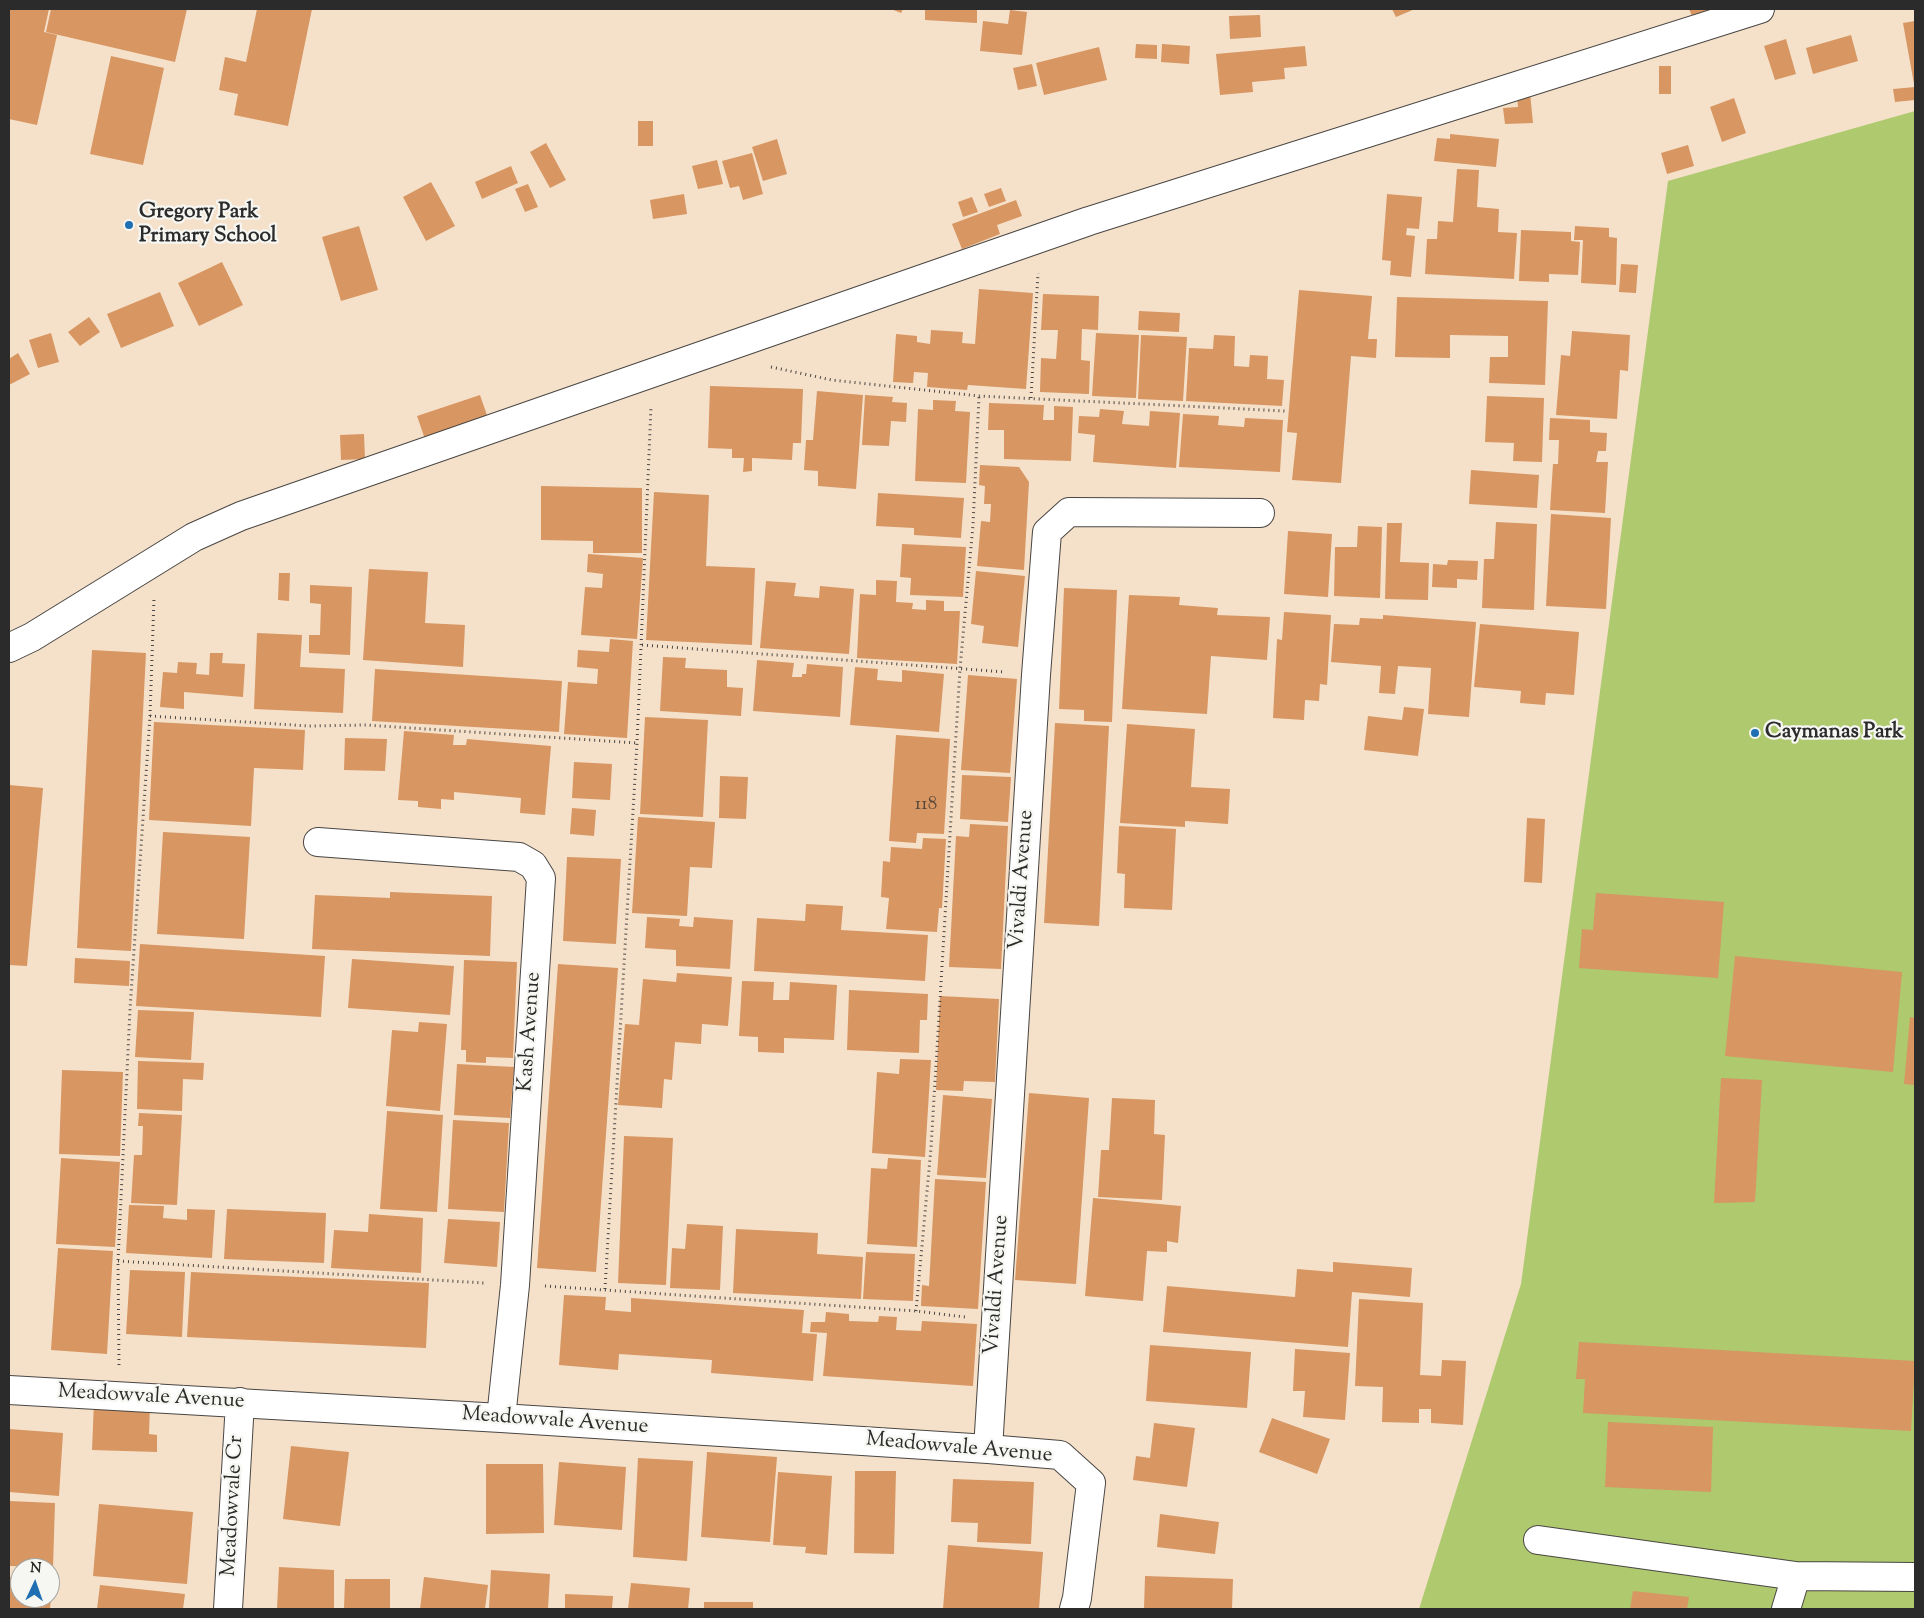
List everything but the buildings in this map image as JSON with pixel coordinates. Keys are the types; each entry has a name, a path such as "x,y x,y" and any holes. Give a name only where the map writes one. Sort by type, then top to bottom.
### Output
{"street":[{"path":"9,648 32,637 194,536 241,516 1041,238 1760,9"},
{"name":"Vivaldi Avenue","path":"988,1449 1036,674 1047,532 1069,512 1260,513"},
{"name":"Kash Avenue","path":"318,842 519,857 533,865 541,878 515,1285 501,1418"},
{"name":"Meadowvale Avenue","path":"9,1390 501,1418 1060,1455 1091,1482 1077,1598 1074,1609"},
{"name":"Meadowvale Cr","path":"228,1609 240,1402"},
{"path":"1538,1540 1796,1576 1915,1577"},
{"path":"1786,1609 1796,1576"}],"path":[{"path":"1031,398 1041,238"},
{"path":"766,366 832,380 978,396 1285,411"},
{"path":"605,1289 637,743 653,373"},
{"path":"916,1311 931,1148 960,669 973,524 978,396"},
{"path":"119,1396 118,1261 130,1009 150,716 156,560"},
{"path":"642,645 1036,674"},
{"path":"150,716 309,726 366,725 637,743"},
{"path":"118,1261 605,1289 916,1311 996,1321"}],"green space":[{"name":"Caymanas Park","path":"1915,111 1915,1609 1419,1609 1521,1284 1668,181"}],"place":[{"name":"Gregory Park Primary School","path":"129,225"},
{"name":"Caymanas Park","path":"1755,733"}]}
